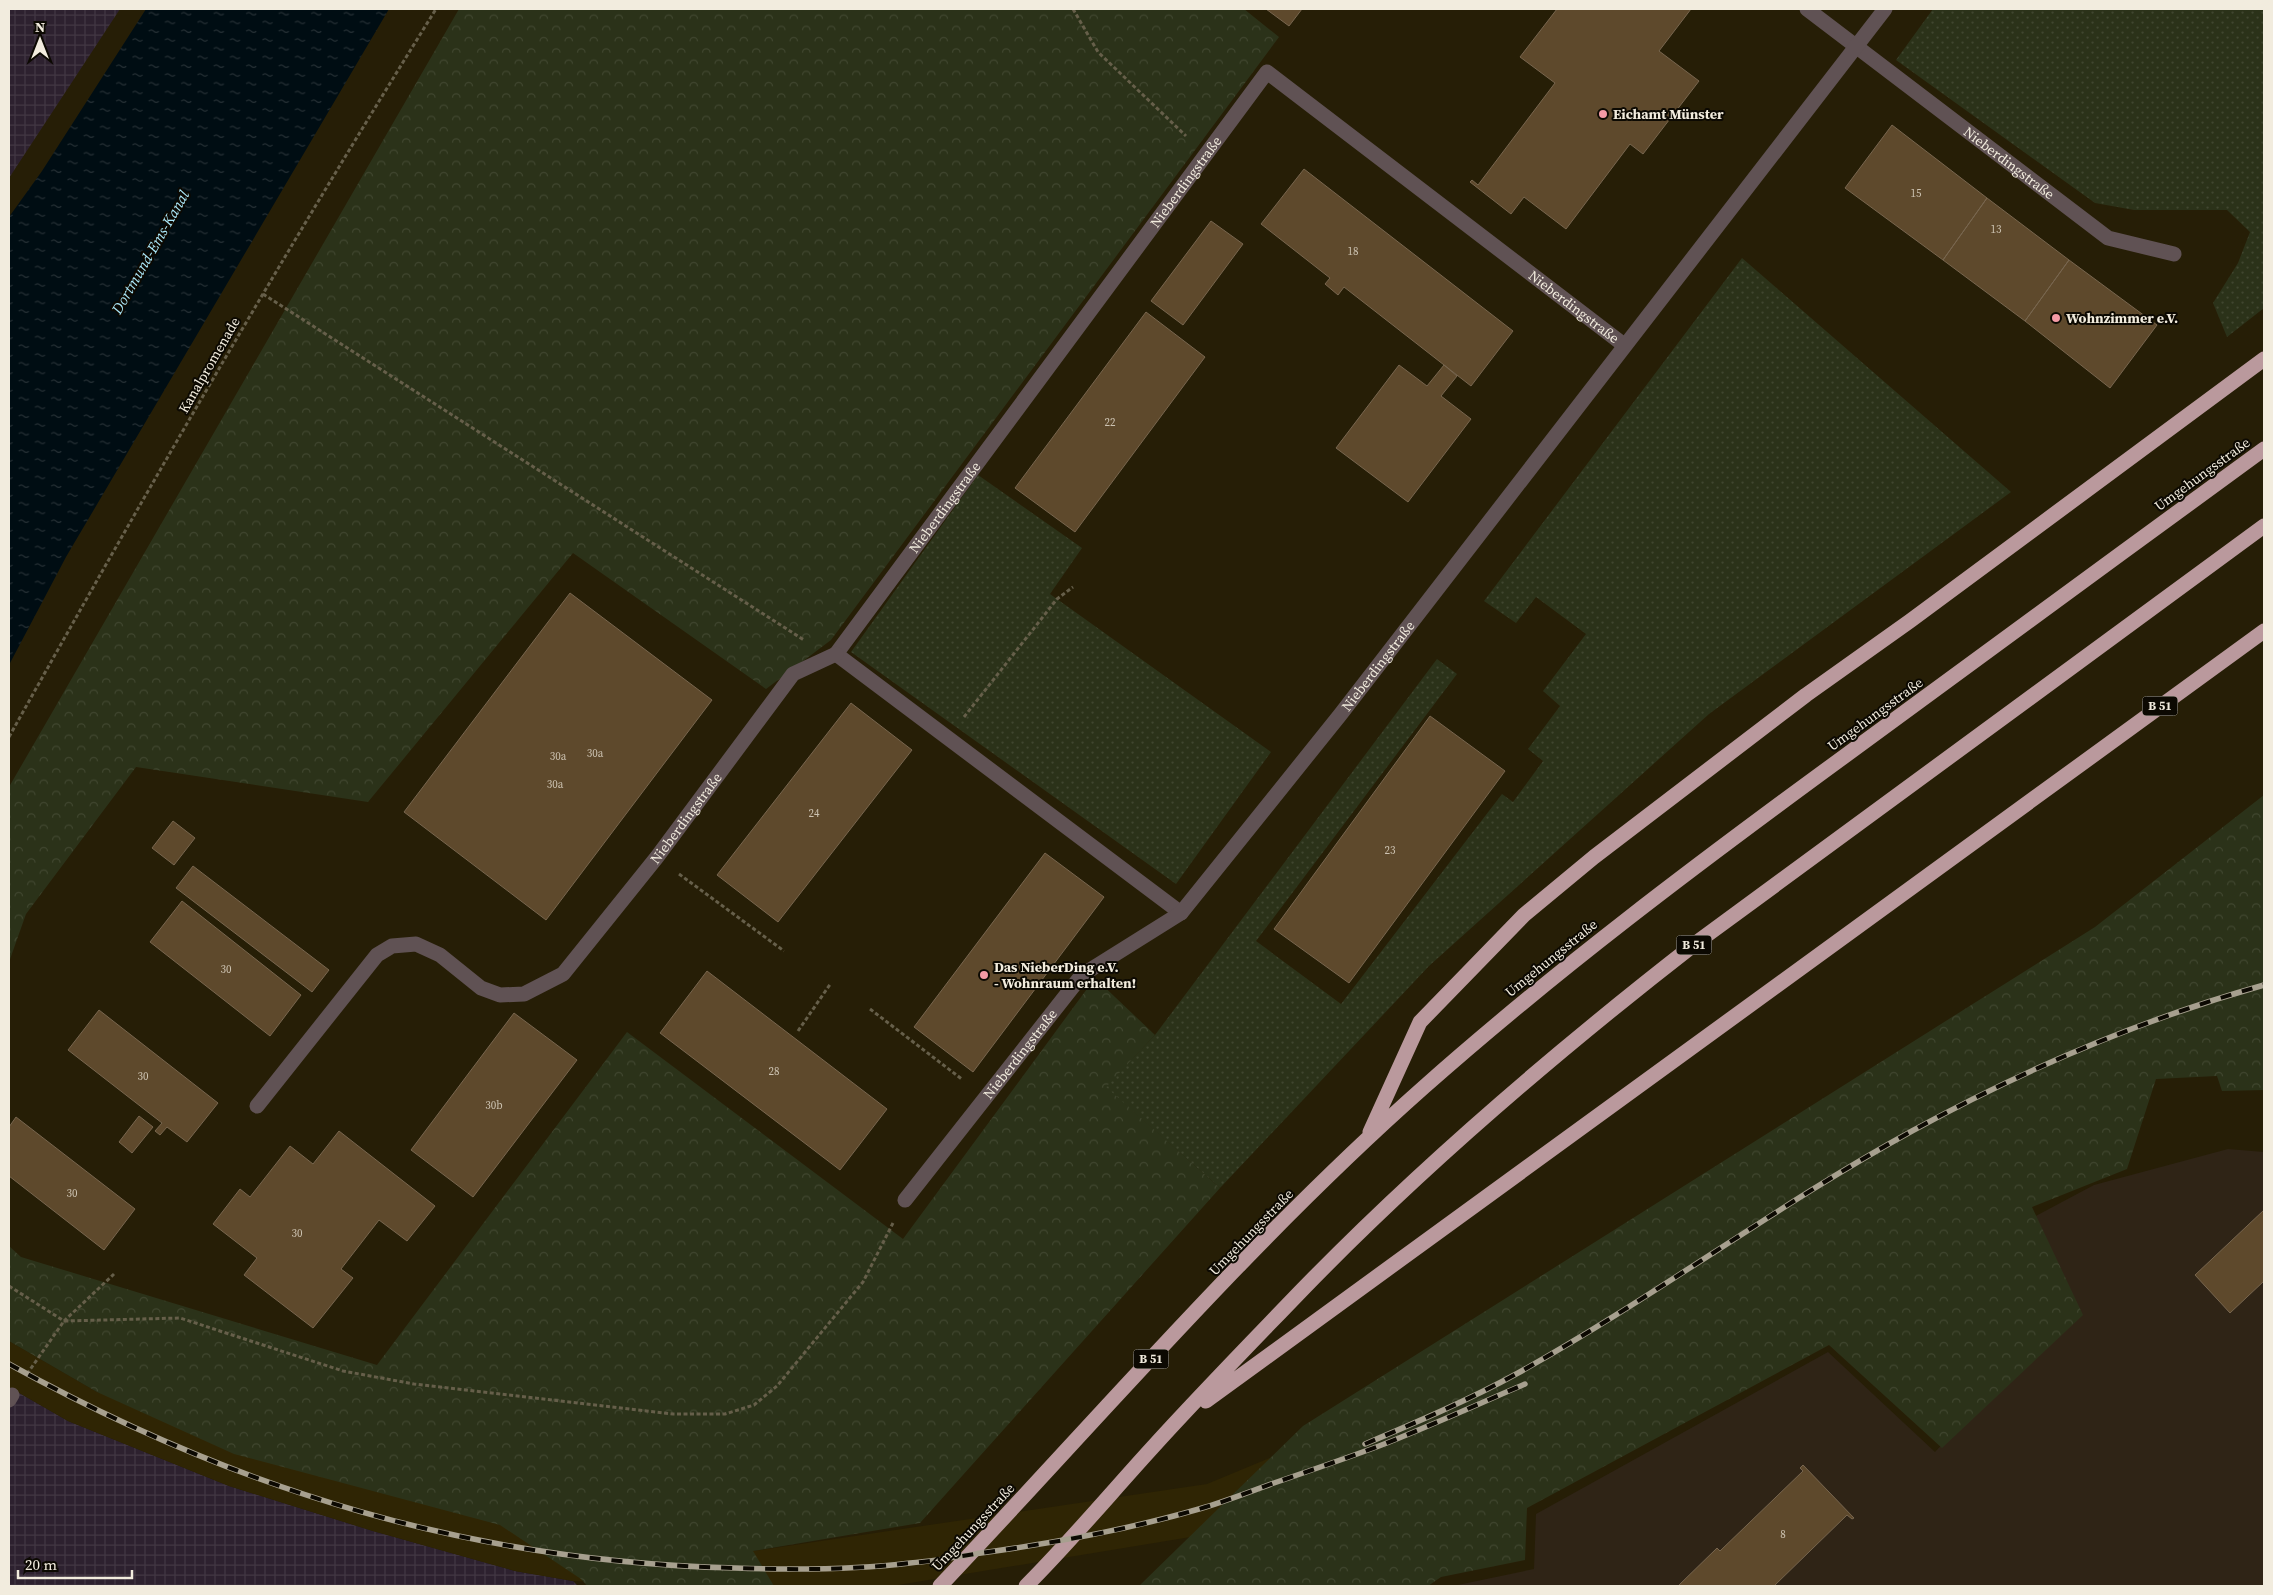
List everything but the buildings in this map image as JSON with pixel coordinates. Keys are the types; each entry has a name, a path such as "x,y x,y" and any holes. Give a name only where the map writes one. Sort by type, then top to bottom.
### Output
{"highway":[{"name":"B 51","path":"1367,1138 1420,1022 1524,915 1594,857 1806,695 1918,615 2264,359"},
{"name":"Umgehungsstraße","path":"940,1586 1217,1289 1367,1138 1501,1019 1580,954 1751,825 2264,449"},
{"name":"B 51","path":"1026,1586 1174,1424 1301,1290 1460,1137 1616,1006 1818,852 2264,526"},
{"name":"B 51","path":"1174,1424 2264,631"}],"street":[{"path":"1807,9 1856,45"},
{"name":"Nieberdingstraße","path":"905,1200 1082,975 1181,914 1340,715 1885,9"},
{"name":"Nieberdingstraße","path":"1856,45 2108,238 2174,254"},
{"name":"Nieberdingstraße","path":"257,1106 377,955 392,946 416,944 440,955 481,988 500,995 524,994 563,974 657,857 793,674 836,654 1204,154 1267,72 1624,345"},
{"path":"836,654 1181,914"}],"path":[{"name":"Kanalpromenade","path":"9,737 263,294 330,180 436,9"},
{"path":"1073,9 1098,52 1204,154"},
{"path":"263,294 811,644"},
{"path":"947,739 1057,599 1073,587"},
{"path":"657,857 784,951"},
{"path":"798,1031 831,983"},
{"path":"870,1009 986,1098"},
{"path":"9,1286 64,1321 180,1318 343,1371 414,1384 673,1414 725,1414 754,1405 776,1386 793,1367 863,1282 905,1200"},
{"path":"11,1398 64,1321 114,1274"}],"shaded area":[{"path":"9,9 120,9 9,178"},
{"path":"2228,1149 2264,1152 2264,1586 1453,1586 1534,1569 1536,1514 1828,1352 1935,1452 2050,1329 2017,1226 2094,1185"},
{"path":"9,1341 97,1392 753,1551 1207,1484 1484,1369 1215,1533 892,1586 677,1586 573,1581 515,1571 373,1531 229,1486 68,1421 9,1387"},
{"path":"9,1387 68,1421 229,1486 373,1531 515,1571 573,1581 578,1586 9,1586"}],"green space":[{"path":"459,9 1244,9 1279,37 831,640 766,689 573,553 368,802 136,767 26,914 9,962 9,787"},
{"path":"1933,9 2264,9 2264,308 2227,337 2213,303 2238,263 2250,232 2227,210 2134,210 2095,203 1896,60"},
{"path":"1742,258 2011,492 1709,714 1429,966 1220,1188 1105,1087 1155,1035 1437,659 1457,674 1256,941 1341,1004 1502,794 1513,802 1543,761 1528,749 1560,706 1543,691 1586,634 1536,597 1516,623 1484,601"},
{"path":"978,475 1082,548 1050,594 1271,752 1176,884 851,652"},
{"path":"2264,795 2264,1090 2222,1091 2217,1076 2156,1079 2127,1169 2032,1207 2083,1315 1942,1448 1829,1345 1527,1508 1525,1560 1441,1577 1428,1586 1139,1586 1303,1426 2095,927"},
{"path":"1095,978 1155,1035 1106,1087 1220,1188 920,1523 753,1551 774,1586 587,1586 581,1579 500,1525 234,1454 97,1392 9,1341 9,1246 21,1257 377,1365 627,1032 903,1239"}],"water":[{"name":"Dortmund-Ems-Kanal","path":"146,9 389,9 66,557 9,665 9,217 42,171"}],"railway":[{"path":"1365,1444 1462,1402 1518,1373 1618,1314 1812,1189 1912,1131 1997,1087 2129,1030 2264,985"},
{"path":"9,1364 95,1409 182,1449 270,1483 360,1511 451,1534 543,1551 638,1563 779,1569 844,1568 928,1561 1063,1540 1118,1530 1172,1517 1218,1503 1366,1451 1525,1384"}],"place":[{"name":"Eichamt Münster","path":"1603,114"},
{"name":"Wohnzimmer e.V.","path":"2056,318"},
{"name":"Das NieberDing e.V. - Wohnraum erhalten!","path":"984,975"}]}
